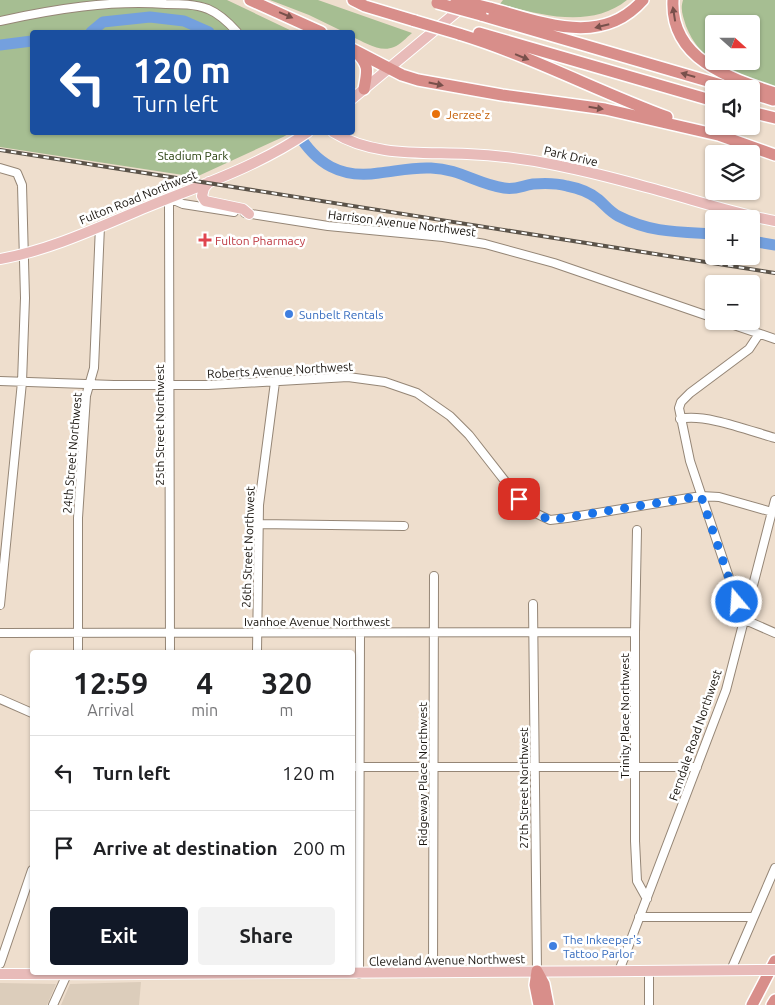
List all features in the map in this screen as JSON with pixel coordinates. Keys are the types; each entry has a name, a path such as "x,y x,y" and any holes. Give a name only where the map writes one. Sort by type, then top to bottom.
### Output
{"highway":[{"path":"250,0 317,30"},
{"path":"353,0 365,6 705,99"},
{"path":"365,0 418,19"},
{"path":"456,0 486,12 706,80"},
{"path":"433,1 558,26 587,28 616,21 628,14 643,0"},
{"path":"673,0 674,16 680,34 696,56 719,71 775,93"},
{"path":"462,32 632,104 705,130"},
{"path":"355,51 418,80 446,86 605,109 705,132"},
{"path":"355,52 366,62 367,72 364,89"},
{"path":"760,96 775,100"},
{"path":"760,114 775,118"},
{"path":"718,135 775,155"},
{"path":"752,1005 775,961"},
{"path":"537,971 535,985 539,1005"},
{"path":"537,971 544,984 548,1005"},
{"path":"772,1005 775,1000"}],"main road":[{"path":"355,96 470,0"},
{"name":"Fulton Road Northwest","path":"0,259 24,254 58,243 170,198 267,158 304,135"},
{"name":"Park Drive","path":"339,135 357,144 385,150 497,155 542,162 646,187 738,214 775,222"},
{"path":"350,135 357,144"},
{"path":"209,182 202,192 203,199 212,204 243,209 249,214"},
{"name":"Cleveland Avenue Northwest","path":"355,974 775,970"},
{"name":"Cleveland Avenue Northwest","path":"0,974 30,974"}],"street":[{"path":"0,21 75,3 128,1 198,6 219,15 235,30"},
{"path":"0,168 18,174 22,185 25,298 22,382 0,605"},
{"name":"Harrison Avenue Northwest","path":"170,198 183,204 328,226 443,237 485,244 547,261 705,315"},
{"name":"25th Street Northwest","path":"170,198 170,650"},
{"name":"24th Street Northwest","path":"78,650 78,518 86,396 94,368 100,226"},
{"path":"748,330 775,340"},
{"path":"759,334 749,349 690,393 681,402 679,411 690,461 743,619 775,633"},
{"name":"Roberts Avenue Northwest","path":"0,381 208,386 333,377 362,378 395,384 417,393 441,409 459,425 526,506 533,512 550,520 701,496 719,497 772,512"},
{"name":"26th Street Northwest","path":"257,650 259,505 275,382"},
{"path":"680,420 697,418 775,438"},
{"name":"Ferndale Road Northwest","path":"619,971 726,690 775,502"},
{"path":"258,524 404,526"},
{"name":"Trinity Place Northwest","path":"636,530 635,766 637,881 647,899"},
{"name":"Ridgeway Place Northwest","path":"433,972 434,576"},
{"name":"27th Street Northwest","path":"533,604 537,971"},
{"name":"Ivanhoe Avenue Northwest","path":"0,633 635,632"},
{"path":"359,974 356,767 360,633"},
{"path":"0,699 30,712"},
{"path":"356,767 697,767"},
{"path":"731,970 775,868"},
{"path":"0,964 30,876"},
{"path":"640,917 754,917"},
{"path":"649,971 650,1005"},
{"path":"53,1005 68,975"}],"shaded area":[{"path":"141,982 139,1005 61,1005 70,984"},
{"path":"0,983 56,984 47,1005 0,1005"}],"green space":[{"name":"Stadium Park","path":"0,0 227,0 290,30 30,30 30,135 286,135 196,177 0,147"},
{"path":"270,0 318,0 412,33 394,47 383,49 355,38 355,30 340,30 309,15"},
{"path":"503,0 627,0 613,9 598,14 582,17 565,17 532,12 500,4"},
{"path":"683,0 775,0 775,87 728,70 760,70 760,15 705,15 705,54 693,39 686,26 682,10"}],"waterway":[{"path":"93,30 103,22 150,17 184,21 204,30"},
{"path":"0,45 30,41"},
{"path":"299,135 312,153 321,161 331,167 353,174 431,168 451,171 504,188 537,184 559,184 587,192 615,214 630,222 665,231 705,234"},
{"path":"760,242 775,245"}],"railway":[{"path":"0,150 775,273"}],"place":[{"name":"Jerzee'z","path":"436,114"},
{"name":"Fulton Pharmacy","path":"205,240"},
{"name":"Sunbelt Rentals","path":"289,314"},
{"name":"The Inkeeper's Tattoo Parlor","path":"553,946"}],"route":[{"path":"519,499 533,512 550,520 701,496 737,602"}]}
